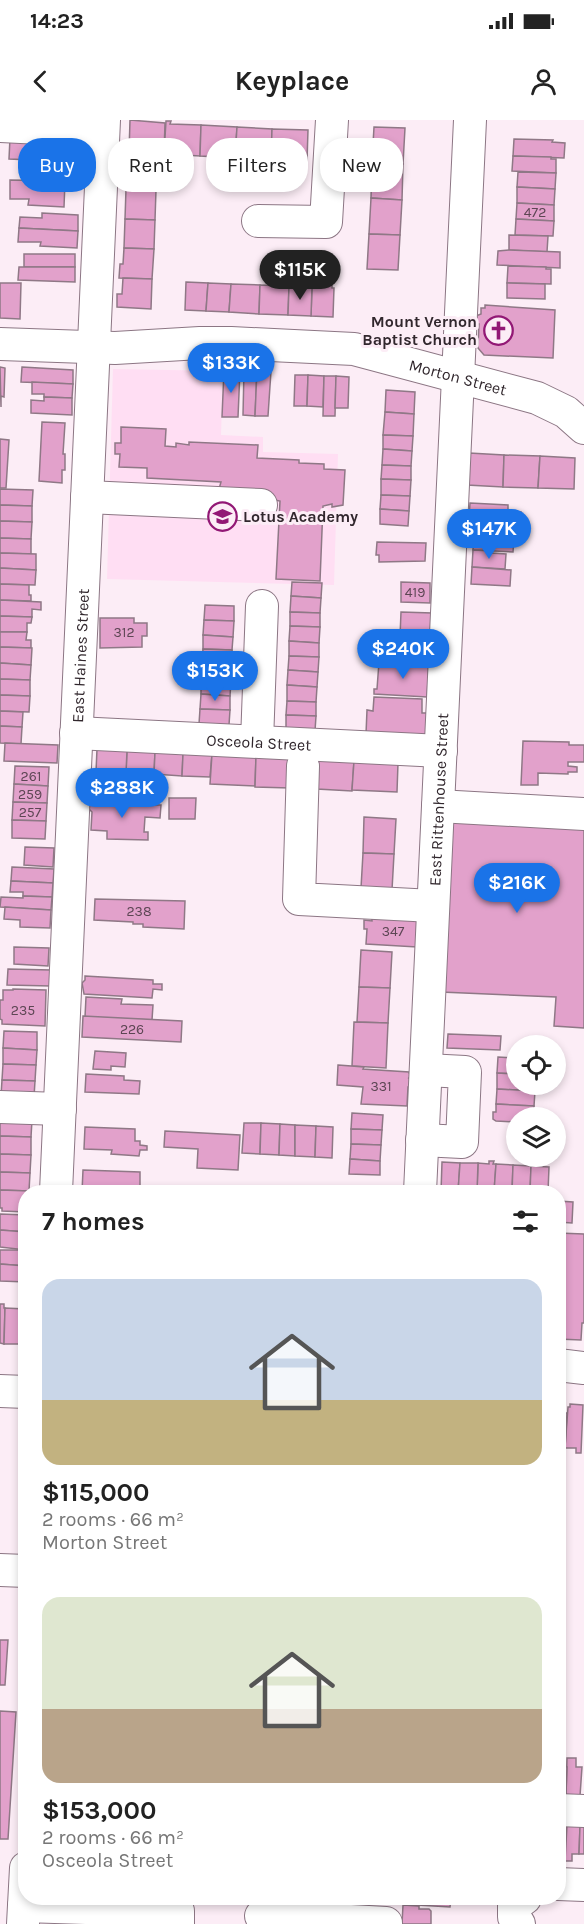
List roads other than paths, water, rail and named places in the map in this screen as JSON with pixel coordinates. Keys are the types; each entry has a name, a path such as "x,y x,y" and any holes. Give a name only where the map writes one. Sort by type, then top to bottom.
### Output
{"street":[{"path":"258,220 326,222 332,120"},
{"name":"East Rittenhouse Street","path":"420,1185 470,120"},
{"path":"0,126 104,126"},
{"name":"East Haines Street","path":"56,1185 104,126"},
{"name":"Morton Street","path":"0,344 94,347 231,343 338,348 369,353 537,398 566,412 584,428"},
{"path":"87,497 261,505"},
{"path":"257,741 262,606"},
{"name":"Osceola Street","path":"76,733 441,751"},
{"path":"303,766 299,899 433,906"},
{"path":"438,806 584,814"},
{"path":"0,1107 60,1109"},
{"path":"566,1366 584,1368"},
{"path":"0,1391 18,1392"},
{"path":"0,1570 18,1571"},
{"path":"566,1810 584,1811"},
{"path":"566,1884 584,1885"},
{"path":"515,1905 514,1917 519,1924"},
{"path":"23,1915 178,1911 178,1924"},
{"path":"261,1916 387,1915"}],"place":[{"name":"Mount Vernon Baptist Church","path":"498,330"},
{"name":"Lotus Academy","path":"222,516"}]}
